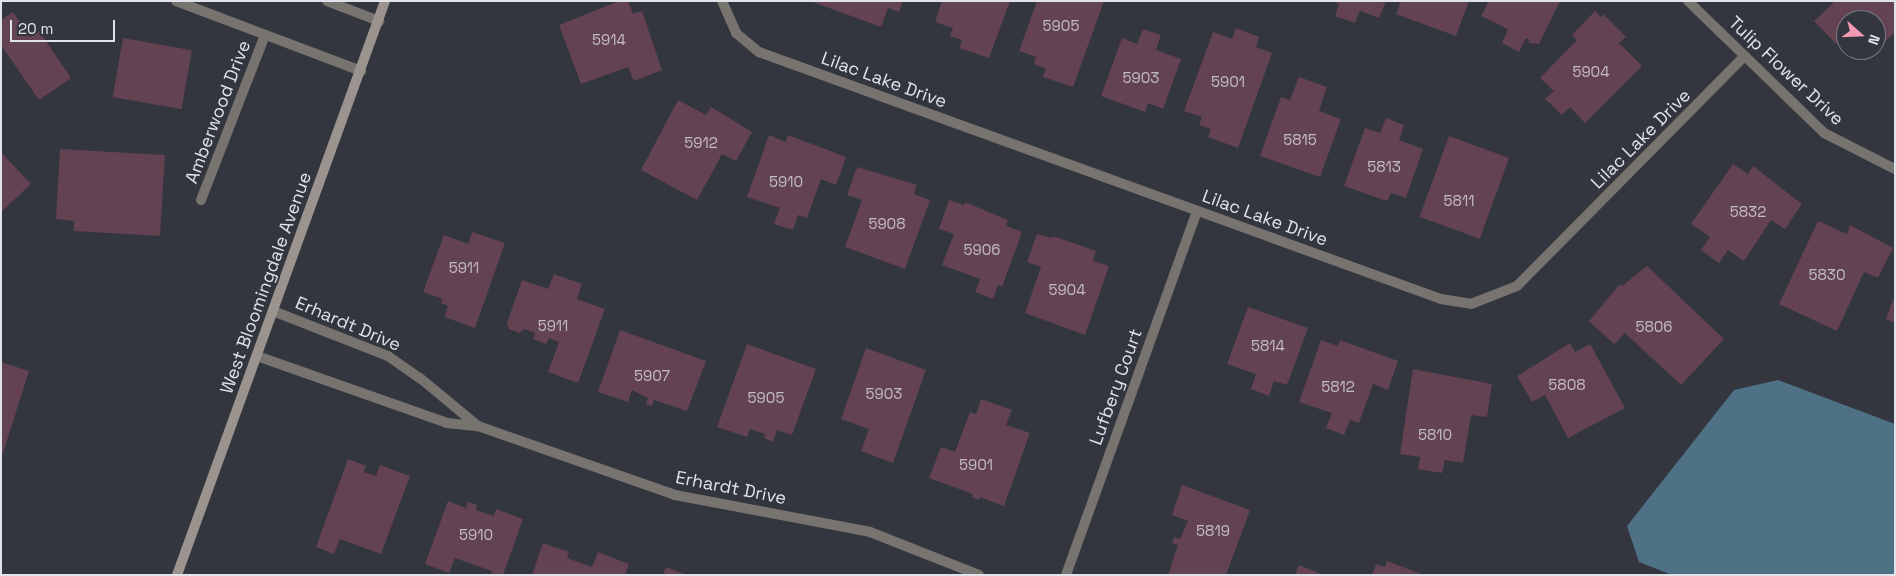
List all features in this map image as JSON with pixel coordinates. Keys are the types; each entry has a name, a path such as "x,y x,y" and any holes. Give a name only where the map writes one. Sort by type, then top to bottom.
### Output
{"main road":[{"name":"West Bloomingdale Avenue","path":"177,575 385,1"}],"street":[{"name":"Amberwood Drive","path":"176,1 361,71"},
{"path":"327,1 378,21"},
{"name":"Lilac Lake Drive","path":"722,1 736,33 759,52 1441,299 1471,304 1517,286 1745,56"},
{"name":"Tulip Flower Drive","path":"1688,1 1824,133 1895,169"},
{"name":"Amberwood Drive","path":"201,200 265,35"},
{"name":"Lufbery Court","path":"1066,575 1197,211"},
{"name":"Erhardt Drive","path":"273,311 388,356 420,378 478,426"},
{"name":"Erhardt Drive","path":"257,356 447,423 478,426 674,495 870,532 979,575"}],"water":[{"path":"1778,380 1895,424 1895,575 1672,575 1639,562 1627,526 1734,390"}],"building":[{"path":"619,1 628,1 633,14 642,11 662,70 634,81 628,67 581,84 559,25"},
{"path":"810,1 903,1 899,12 888,8 881,27"},
{"path":"942,1 1010,1 989,58 959,48 962,40 950,36 953,28 935,22"},
{"path":"1037,1 1104,1 1073,87 1043,77 1046,69 1034,64 1036,57 1019,51"},
{"path":"1333,1 1386,1 1379,18 1360,11 1355,23 1335,16 1339,4"},
{"path":"1401,1 1469,1 1456,36 1396,14"},
{"path":"1489,1 1560,1 1539,44 1528,43 1530,40 1526,38 1519,52 1502,43 1508,29 1481,16"},
{"path":"1835,1 1895,1 1895,32 1886,41 1886,10 1836,10 1836,44 1814,21"},
{"path":"1595,11 1601,17 1603,14 1626,37 1619,43 1642,66 1585,123 1570,107 1562,115 1545,99 1554,91 1540,78 1577,40 1572,35"},
{"path":"13,12 30,37 39,31 71,78 39,100 1,45 1,20"},
{"path":"1236,28 1259,37 1256,47 1272,53 1238,148 1208,137 1211,129 1199,125 1202,117 1184,111 1213,32 1232,39"},
{"path":"1143,29 1161,35 1156,50 1181,59 1163,109 1148,103 1145,112 1101,96 1122,38 1137,44"},
{"path":"123,38 192,50 182,109 113,97"},
{"path":"1299,77 1327,87 1319,111 1341,119 1320,177 1260,156 1281,97 1290,100"},
{"path":"678,100 706,115 711,107 752,132 736,161 722,154 697,200 641,170"},
{"path":"1386,118 1404,125 1399,140 1423,149 1406,198 1391,193 1387,201 1344,186 1365,128 1380,133"},
{"path":"769,135 786,142 788,135 846,157 836,185 821,179 807,218 798,215 793,230 774,224 780,208 747,197"},
{"path":"1449,136 1509,158 1480,239 1420,217"},
{"path":"60,149 165,155 160,236 74,231 74,221 56,219"},
{"path":"1,152 31,184 1,212"},
{"path":"1733,164 1748,174 1753,166 1802,204 1785,229 1771,220 1744,261 1728,250 1719,263 1701,250 1710,237 1691,224"},
{"path":"857,167 917,185 914,194 930,200 905,269 845,247 862,200 847,195"},
{"path":"949,200 964,205 965,202 1008,220 1006,226 1022,232 1002,287 998,285 993,299 975,292 980,279 942,265 954,234 939,229"},
{"path":"1818,221 1847,234 1850,225 1893,248 1878,278 1864,272 1837,331 1779,304"},
{"path":"472,232 505,243 475,328 445,317 448,306 441,303 443,299 423,292 444,235 468,244"},
{"path":"1037,234 1052,238 1053,236 1096,251 1093,261 1109,266 1085,335 1025,313 1041,267 1027,262"},
{"path":"1647,266 1724,339 1681,385 1625,333 1614,344 1589,321 1620,284 1622,286"},
{"path":"554,274 582,284 577,299 605,309 578,383 548,372 559,342 549,338 546,344 533,339 535,333 525,329 519,333 509,329 507,323 522,280 548,289"},
{"path":"1895,295 1895,323 1886,319"},
{"path":"1248,307 1308,328 1287,385 1274,381 1269,396 1251,389 1256,374 1227,364"},
{"path":"620,330 706,361 687,411 654,400 652,406 646,404 648,398 632,390 628,402 598,392"},
{"path":"1321,340 1338,346 1340,340 1398,361 1388,390 1373,384 1359,423 1350,420 1344,435 1326,428 1332,413 1299,402"},
{"path":"1570,343 1575,352 1590,344 1625,408 1568,438 1545,395 1532,402 1517,376"},
{"path":"747,344 816,369 792,435 777,430 773,442 764,438 765,434 750,429 747,437 717,427"},
{"path":"866,348 926,370 893,463 861,451 869,429 841,419"},
{"path":"1,362 29,371 2,456 1,456"},
{"path":"1413,369 1492,384 1487,417 1471,415 1463,463 1445,460 1442,473 1418,469 1420,457 1400,454"},
{"path":"981,399 1012,410 1006,425 1030,433 1004,506 980,497 979,500 972,497 973,494 929,478 941,447 955,452 970,412 976,414"},
{"path":"348,459 366,466 364,472 376,476 380,465 410,476 381,554 340,539 334,554 316,547"},
{"path":"1182,485 1250,510 1226,575 1168,575 1178,545 1172,543 1174,537 1180,539 1188,521 1172,515"},
{"path":"448,501 466,508 468,502 477,505 476,510 494,516 496,509 523,519 503,575 491,575 492,571 455,558 449,573 425,564"},
{"path":"543,543 569,552 567,558 592,567 598,552 629,564 625,575 532,575"},
{"path":"1387,561 1424,575 1372,575 1376,564 1385,567"},
{"path":"1299,565 1324,575 1295,575"},
{"path":"666,567 687,575 663,575"}]}
